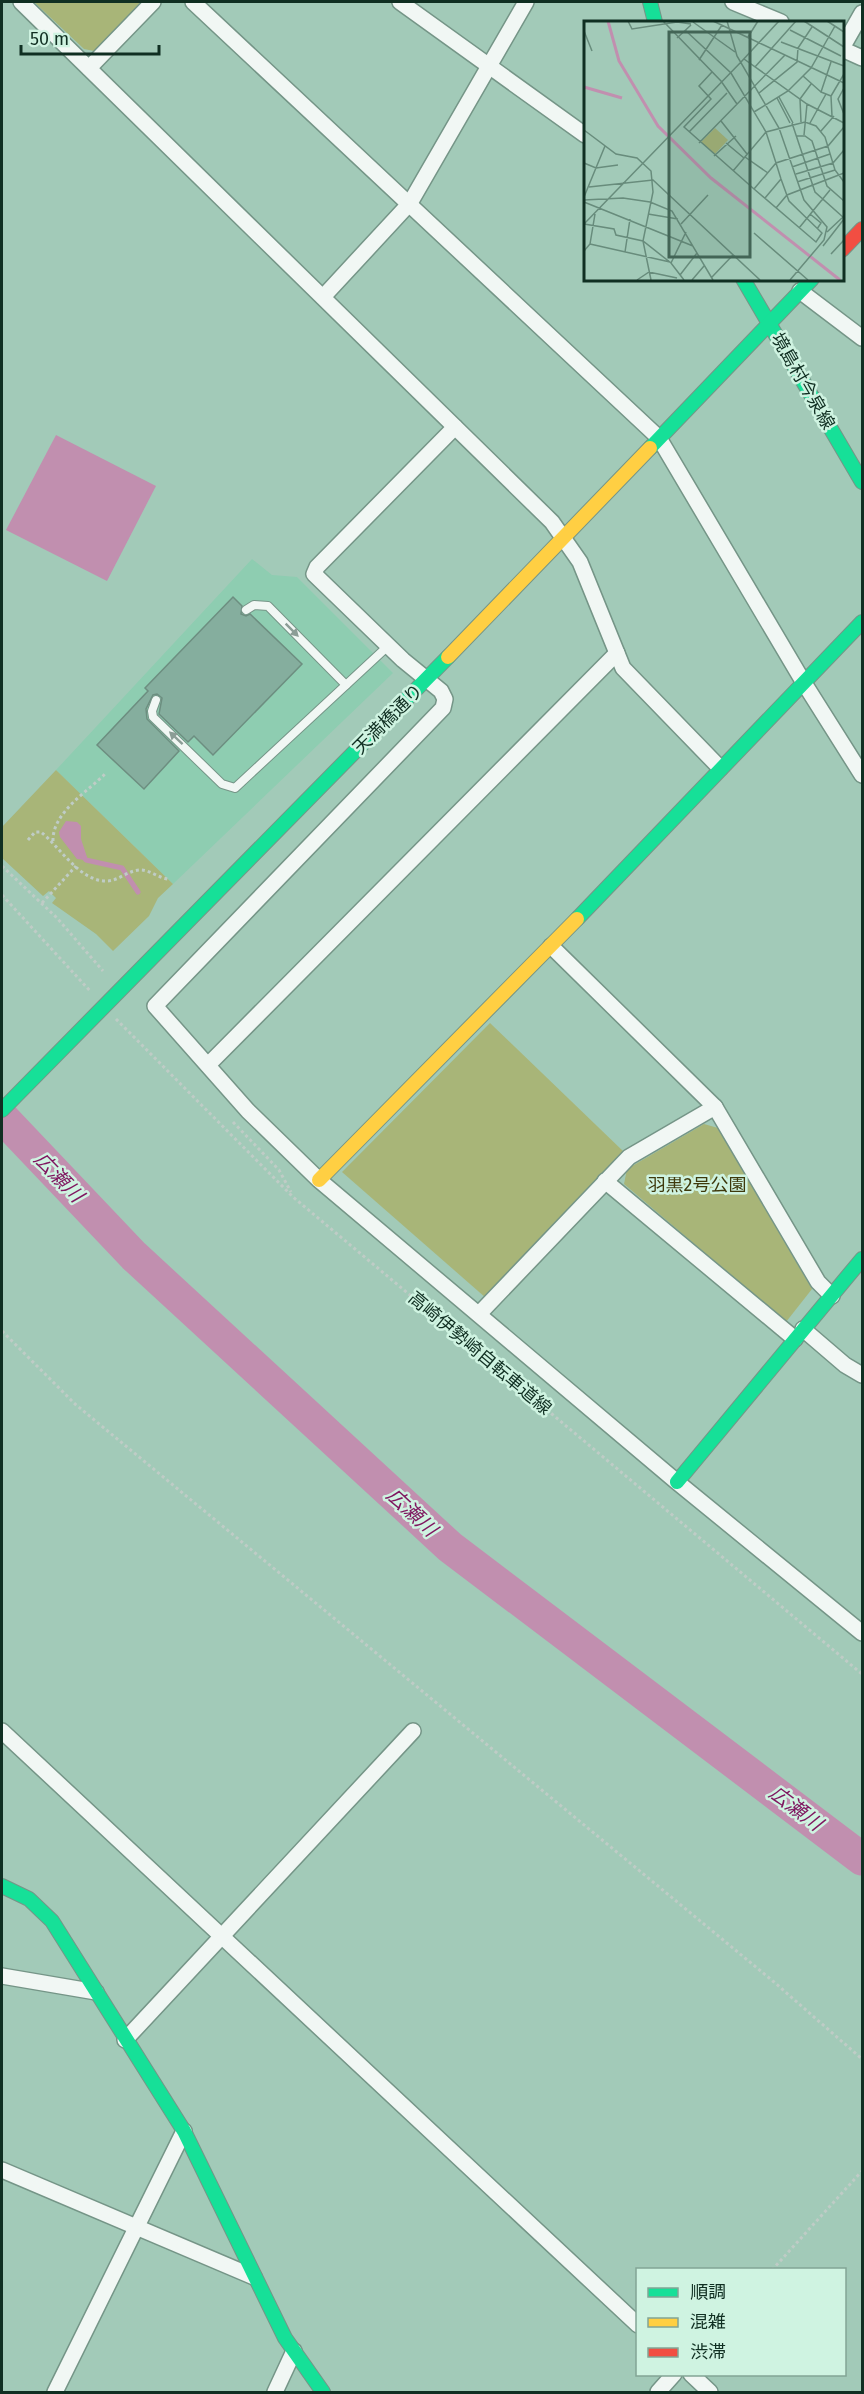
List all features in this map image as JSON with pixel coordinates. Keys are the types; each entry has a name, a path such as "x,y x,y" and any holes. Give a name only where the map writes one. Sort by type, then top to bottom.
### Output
{"street":[{"path":"21,2 552,522 580,562 623,668 720,768"},
{"path":"89,68 153,2"},
{"path":"194,2 659,438 804,683 862,775"},
{"path":"400,2 584,134"},
{"path":"323,297 410,203 526,2"},
{"path":"650,2 655,21"},
{"path":"733,2 779,21"},
{"path":"843,46 862,13"},
{"path":"843,48 862,58"},
{"path":"843,249 862,229"},
{"name":"境島村今泉線","path":"744,280 862,482"},
{"name":"天満橋通り","path":"2,1110 427,679 811,280"},
{"path":"800,291 862,338"},
{"path":"455,427 317,567 314,574 388,645 441,691 444,699 443,708 155,1006 248,1111 319,1180 677,1482 862,1633"},
{"path":"319,1180 551,946 862,621"},
{"path":"208,1065 617,652"},
{"path":"551,946 715,1107 818,1282 831,1296"},
{"path":"479,1314 629,1157 715,1107"},
{"path":"605,1181 799,1334 862,1375"},
{"path":"677,1482 862,1259"},
{"path":"2,1731 636,2323"},
{"path":"125,2040 413,1731"},
{"path":"2,1886 29,1899 52,1921 184,2131 285,2338 323,2392"},
{"path":"2,1976 96,1992"},
{"path":"55,2392 184,2131"},
{"path":"2,2170 254,2277"},
{"path":"275,2392 294,2351"},
{"path":"658,2392 672,2376"},
{"path":"693,2376 710,2392"}],"lane":[{"path":"246,610 254,605 268,606 346,685"},
{"path":"156,700 152,711 153,717 222,784 235,788 388,645"}],"path":[{"path":"53,841 58,821 68,808 105,774"},
{"path":"28,840 38,831 53,841 82,872 102,881 109,881 143,870 168,879"},
{"path":"2,866 42,903 103,971"},
{"path":"42,903 76,866"},
{"path":"2,896 93,993"},
{"name":"高崎伊勢崎自転車道線","path":"112,1016 293,1197 862,1674"},
{"path":"2,1331 75,1404 774,1982 862,2059"},
{"path":"774,2268 862,2171"}],"shaded area":[{"path":"56,435 156,486 107,581 6,530"},
{"path":"252,559 272,575 297,577 393,673 173,884 56,770"},
{"path":"66,821 77,822 81,826 81,839 86,860 77,859 60,837 59,832"}],"green space":[{"path":"34,2 141,2 94,51 84,49"},
{"path":"56,770 173,884 158,898 149,916 113,951 96,934 52,903 56,898 49,891 43,896 2,858 2,827"},
{"path":"490,1023 624,1152 486,1298 342,1172"},
{"name":"羽黒2号公園","path":"704,1124 718,1128 812,1289 786,1322 624,1184 627,1169"}],"building":[{"path":"233,597 242,606 241,614 246,616 250,614 302,664 213,755 194,736 188,742 159,714 162,698 157,694 153,695 146,709 147,719 179,751 144,789 97,745 148,691 145,688"}],"waterway":[{"path":"82,855 86,860 122,868 138,892"},
{"name":"広瀬川","path":"2,1117 134,1256 450,1547 862,1859"}],"traffic: fast":[{"path":"650,2 655,21"},
{"path":"744,280 862,482"},
{"path":"650,448 811,280"},
{"path":"577,919 862,622"},
{"path":"2,1110 448,657"},
{"path":"677,1482 862,1259"},
{"path":"2,1886 29,1899 52,1921 184,2131 285,2338 323,2392"}],"traffic: slow":[{"path":"448,657 650,448"},
{"path":"319,1180 577,919"}],"traffic: jam":[{"path":"843,249 862,229"}]}
